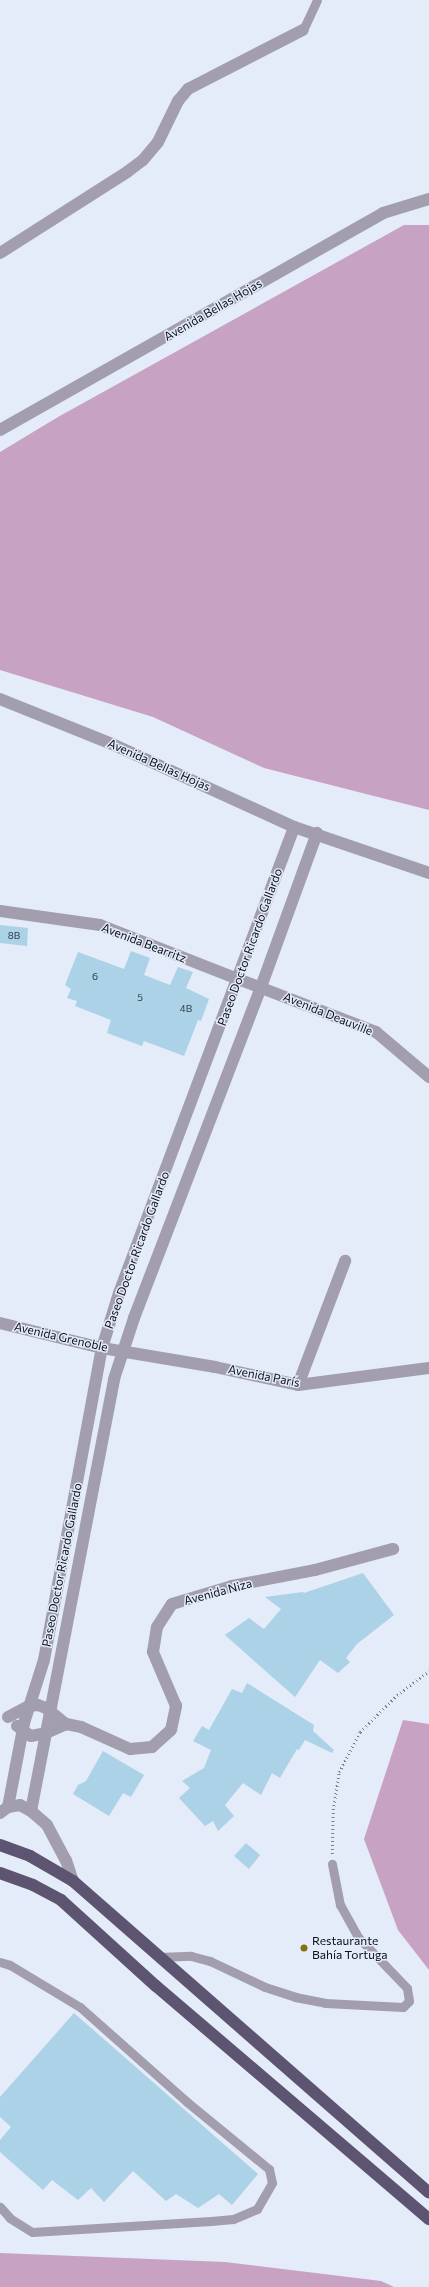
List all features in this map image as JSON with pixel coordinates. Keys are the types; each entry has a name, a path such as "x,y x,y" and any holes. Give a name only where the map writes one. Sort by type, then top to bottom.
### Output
{"highway":[{"path":"0,1845 30,1856 73,1881 429,2193"},
{"path":"0,1873 33,1885 61,1900 156,1986 429,2219"}],"street":[{"path":"0,253 127,172 143,160 158,142 178,101 188,90 303,30"},
{"name":"Avenida Bellas Hojas","path":"0,430 383,213 429,199"},
{"name":"Avenida Bellas Hojas","path":"0,699 112,744 294,827 317,833 429,874"},
{"name":"Paseo Doctor Ricardo Gallardo","path":"4,1810 22,1731 44,1660 102,1348 119,1293 294,827"},
{"name":"Paseo Doctor Ricardo Gallardo","path":"31,1811 114,1379 134,1318 261,987 317,833"},
{"name":"Avenida Bearritz","path":"0,911 100,925 261,987"},
{"name":"Avenida Deauville","path":"261,987 376,1032 429,1077"},
{"path":"298,1385 345,1261"},
{"name":"Avenida Grenoble","path":"0,1323 123,1352"},
{"name":"Avenida París","path":"123,1352 215,1367 298,1385 429,1368"},
{"name":"Avenida Niza","path":"29,1706 38,1705 66,1724 81,1727 130,1749 152,1748 171,1730 176,1706 154,1652 157,1627 172,1604 232,1586 315,1570 393,1549"},
{"path":"29,1706 4,1716 22,1731 31,1736 46,1733 66,1724"},
{"name":"Paseo Doctor Ricardo Gallardo","path":"4,1810 20,1805 31,1811 47,1825 59,1844 73,1881"}],"lane":[{"path":"303,30 317,0"},
{"path":"158,1957 191,1956 210,1961 265,1987 295,1997 325,2003 403,2008 409,2000 407,1988 358,1937 340,1905 332,1864"},
{"path":"0,1962 10,1965 80,2007 187,2102 269,2169 272,2176 272,2183 266,2197 257,2209 234,2219 32,2232 10,2218 0,2207"}],"path":[{"path":"332,1864 334,1810 339,1772 360,1732 397,1695 429,1671"}],"shaded area":[{"path":"404,225 429,225 429,810 264,768 153,717 0,670 0,452 58,417"},
{"path":"403,1720 429,1724 429,1970 398,1930 364,1839"},
{"path":"0,2253 225,2262 381,2281 394,2287 0,2287"}],"building":[{"path":"0,925 28,928 27,946 0,943"},
{"path":"131,951 150,958 144,975 170,985 178,967 193,972 186,988 209,999 201,1021 198,1020 184,1056 144,1041 142,1046 107,1033 111,1020 75,1006 77,1001 67,998 71,989 65,985 78,952 124,969"},
{"path":"363,1573 394,1615 357,1644 346,1658 350,1662 338,1673 320,1660 295,1697 225,1635 249,1618 264,1629 281,1609 265,1597 304,1593"},
{"path":"247,1683 314,1725 313,1731 334,1750 332,1753 305,1740 299,1750 297,1749 280,1778 272,1773 261,1795 243,1783 225,1805 234,1816 218,1831 213,1821 205,1826 179,1798 190,1788 182,1781 204,1768 211,1750 193,1741 202,1726 209,1730 232,1689 242,1693"},
{"path":"103,1751 144,1775 131,1797 123,1793 109,1816 73,1794 78,1785 86,1781"},
{"path":"246,1843 260,1855 249,1869 234,1856"},
{"path":"74,2013 258,2174 232,2205 219,2194 198,2208 176,2194 166,2201 133,2171 104,2202 91,2188 78,2200 52,2180 43,2190 0,2152 0,2140 11,2127 0,2117 0,2097"}],"place":[{"name":"Restaurante Bahía Tortuga","path":"304,1948"}]}
